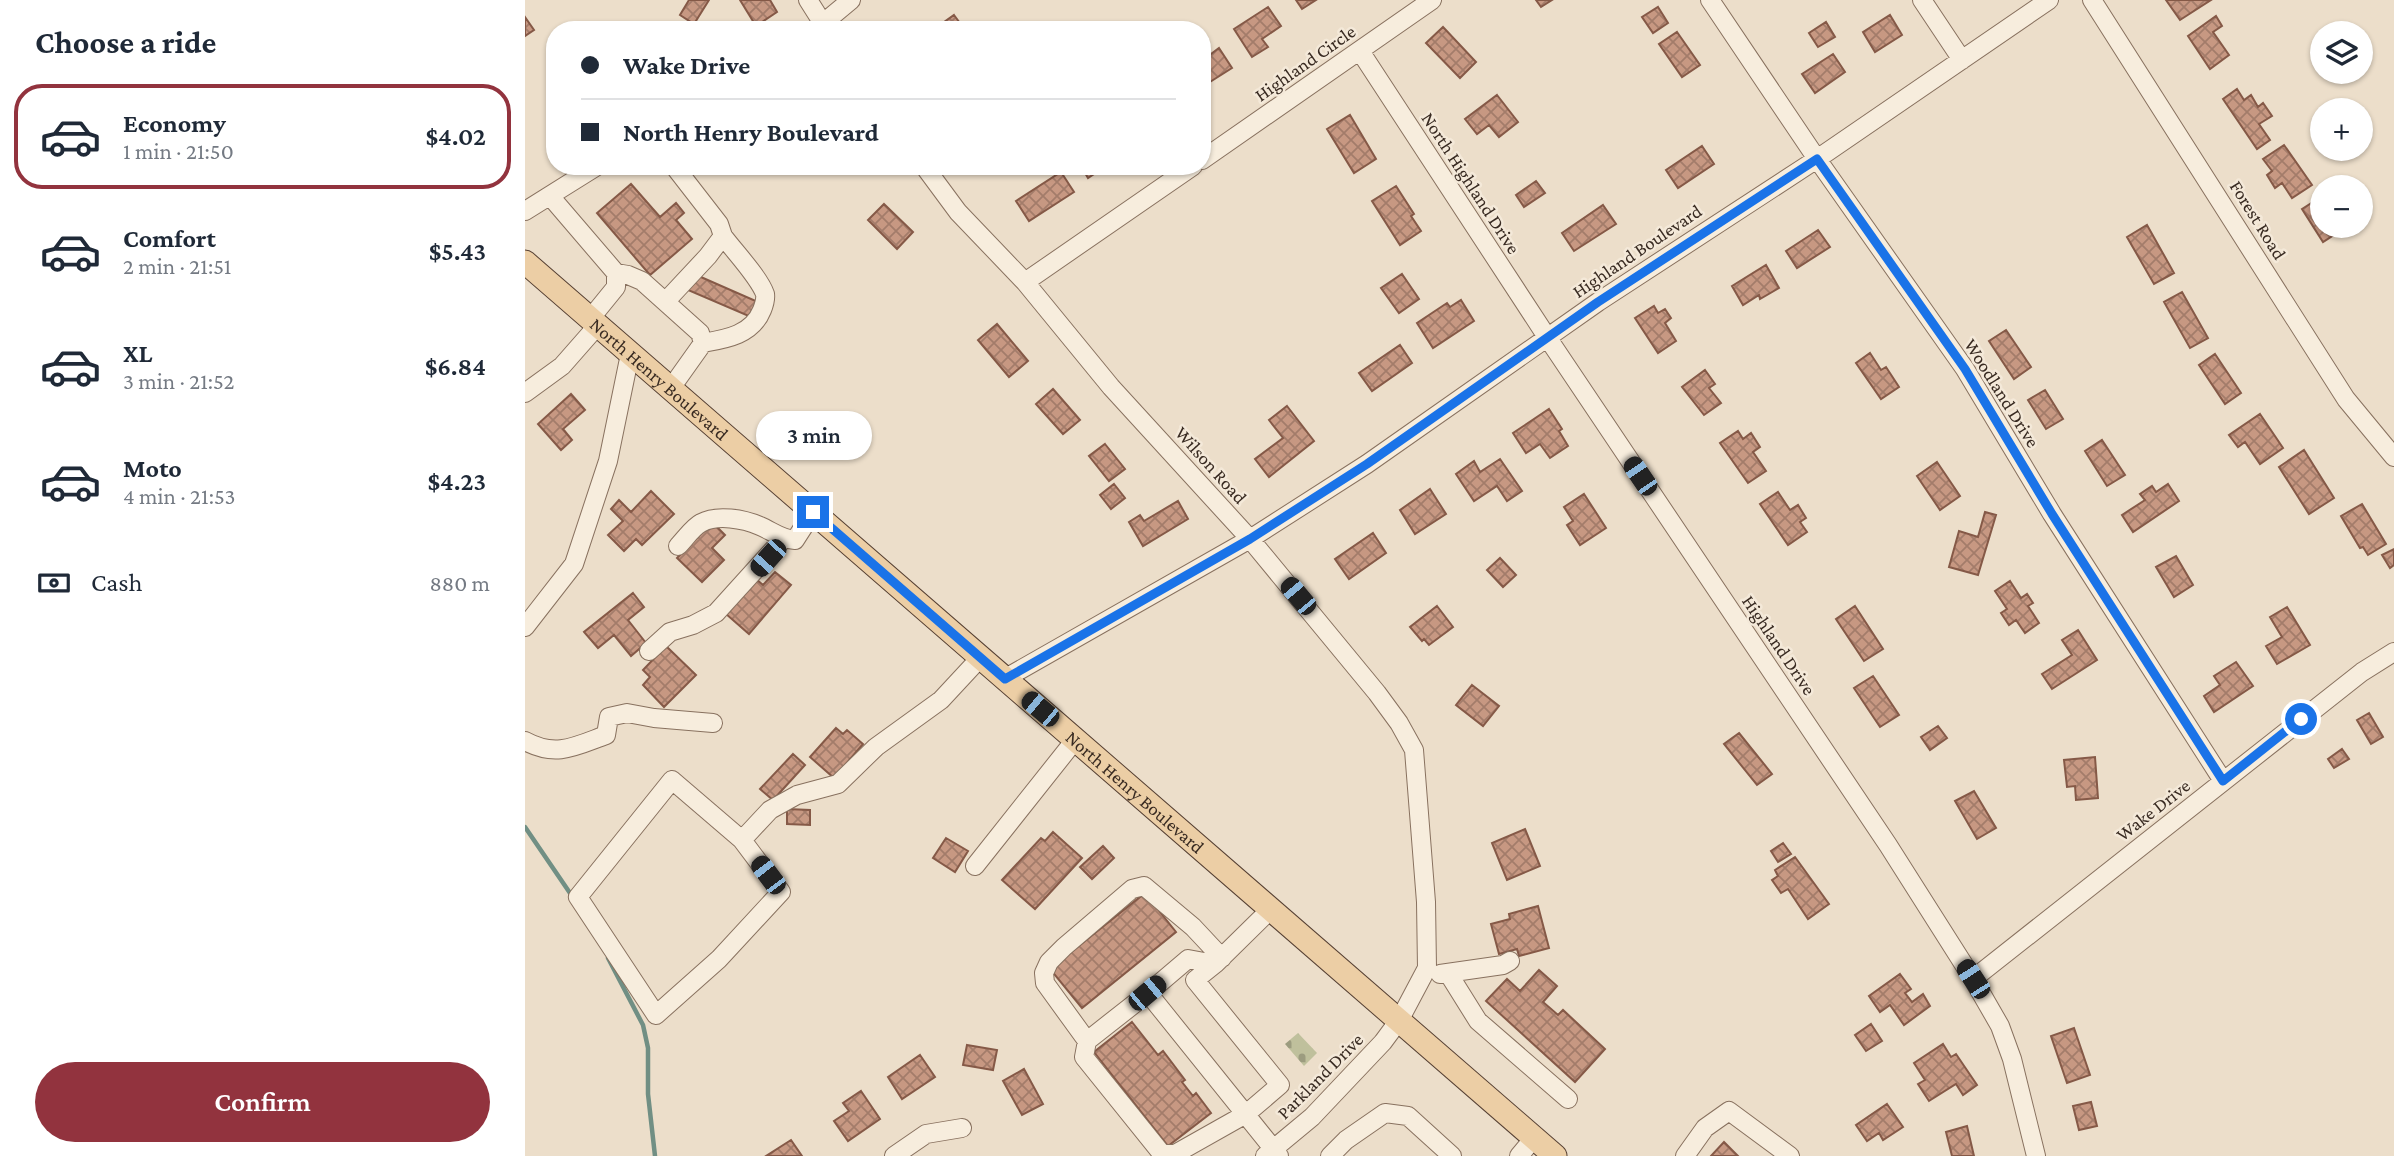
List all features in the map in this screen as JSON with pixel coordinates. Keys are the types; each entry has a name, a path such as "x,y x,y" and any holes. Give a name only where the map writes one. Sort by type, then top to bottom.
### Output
{"main road":[{"name":"North Henry Boulevard","path":"525,262 1555,1156"}],"street":[{"path":"808,0 818,21"},
{"path":"829,21 851,0"},
{"name":"Highland Circle","path":"1211,154 1431,0"},
{"name":"Woodland Drive","path":"1710,0 1817,159 1965,369 2052,514 2223,781"},
{"path":"1922,0 1962,60"},
{"name":"Highland Boulevard","path":"1005,679 1250,539 1367,464 1598,302 1817,159 2049,0"},
{"name":"Forest Road","path":"2092,0 2346,399 2394,457"},
{"name":"North Highland Drive","path":"1360,51 1547,337"},
{"path":"525,211 583,175"},
{"path":"670,388 703,343 731,338 747,329 758,320 765,302 765,295 759,284 723,236 719,224 681,175"},
{"name":"Wilson Road","path":"931,175 958,212 1025,282 1111,387 1250,539 1399,723 1414,750 1426,902 1427,968 1400,1019"},
{"path":"1025,282 1180,175"},
{"path":"550,196 616,273 635,277 666,301 697,329 703,343"},
{"path":"666,301 723,236"},
{"path":"525,393 562,366 616,287 616,273"},
{"name":"Highland Drive","path":"1547,337 1888,845 1973,979"},
{"path":"525,627 575,564 608,461 631,354"},
{"path":"678,546 700,523 721,519 752,523 783,539 795,540 813,512"},
{"path":"649,651 670,632 716,613 783,539"},
{"name":"Wake Drive","path":"1973,979 2362,672 2394,652"},
{"path":"742,840 770,810 797,795 838,784 876,747 941,700 980,658"},
{"path":"525,741 537,748 562,751 606,735 609,717 627,713 713,723"},
{"path":"975,866 1075,740"},
{"path":"673,780 742,840 781,892 719,958 656,1015 578,897 673,780"},
{"path":"1087,1041 1045,983 1044,973 1049,962 1064,947 1132,889 1144,886 1154,893 1193,927 1219,961"},
{"path":"1219,961 1188,959 1087,1041 1084,1057 1162,1154 1175,1154 1246,1114 1280,1085 1195,980 1219,961 1272,909"},
{"path":"1422,977 1503,965 1510,961"},
{"path":"1448,973 1478,1021 1569,1099"},
{"path":"1973,979 2000,1026 2008,1048 2036,1156"},
{"path":"1147,993 1246,1114 1273,1154"},
{"name":"Parkland Drive","path":"1273,1154 1328,1101 1383,1042 1400,1019"},
{"path":"1685,1156 1705,1128 1729,1111 1790,1156"},
{"path":"1329,1156 1346,1140 1385,1113 1408,1116 1452,1156"},
{"path":"894,1156 931,1132 961,1128"},
{"path":"1518,1156 1534,1138"}],"green space":[{"path":"1298,1033 1317,1053 1304,1066 1285,1044"}],"building":[{"path":"689,0 709,0 696,21 689,21 680,15"},
{"path":"740,0 770,0 777,12 764,21 753,21"},
{"path":"1296,0 1316,0 1302,9"},
{"path":"1536,0 1552,0 1541,7"},
{"path":"2166,0 2211,0 2180,20"},
{"path":"1268,7 1281,26 1262,39 1268,47 1252,57 1234,29"},
{"path":"1658,7 1668,23 1653,33 1642,17"},
{"path":"954,15 958,21 946,21"},
{"path":"1890,15 1902,35 1875,52 1863,32"},
{"path":"2216,16 2222,26 2213,32 2229,55 2210,69 2188,36"},
{"path":"525,17 534,30 525,36"},
{"path":"1826,22 1835,37 1818,47 1809,33"},
{"path":"1443,27 1476,62 1460,78 1426,43"},
{"path":"1677,32 1700,65 1682,77 1659,44"},
{"path":"1219,48 1232,68 1211,81 1211,54"},
{"path":"1833,54 1845,72 1815,93 1802,74"},
{"path":"2237,89 2244,100 2251,95 2258,107 2263,103 2272,116 2259,124 2270,140 2257,149 2223,99"},
{"path":"1497,95 1518,122 1499,137 1489,125 1477,134 1465,119"},
{"path":"1350,115 1376,159 1354,173 1327,129"},
{"path":"2284,145 2310,182 2310,186 2292,198 2282,183 2275,188 2267,175 2272,171 2263,159"},
{"path":"1702,146 1714,164 1678,188 1666,170"},
{"path":"1056,175 1063,175 1074,192 1029,221 1016,201"},
{"path":"1536,181 1545,193 1524,207 1516,195"},
{"path":"631,184 660,217 676,203 684,213 676,220 692,239 650,275 597,213"},
{"path":"1396,186 1414,214 1411,216 1421,231 1400,245 1372,201"},
{"path":"884,204 913,232 897,249 868,220"},
{"path":"2310,204 2310,222 2302,209"},
{"path":"1603,205 1616,224 1574,251 1562,233"},
{"path":"2147,225 2174,273 2154,284 2127,237"},
{"path":"1818,230 1830,247 1797,268 1786,251"},
{"path":"1766,265 1779,288 1760,299 1759,295 1743,305 1732,286"},
{"path":"694,274 758,302 751,317 688,290"},
{"path":"1402,274 1419,299 1399,313 1381,288"},
{"path":"2182,292 2208,338 2190,348 2164,302"},
{"path":"1461,300 1474,321 1433,348 1417,323 1447,303 1450,307"},
{"path":"1654,306 1658,313 1665,309 1671,318 1665,323 1676,341 1658,353 1635,318"},
{"path":"997,324 1028,361 1009,377 978,340"},
{"path":"2006,330 2031,367 2014,379 1989,341"},
{"path":"1400,345 1412,363 1372,391 1359,373"},
{"path":"1870,353 1881,370 1886,367 1899,387 1881,399 1856,363"},
{"path":"2215,354 2241,393 2225,404 2199,365"},
{"path":"1705,370 1715,384 1709,388 1721,403 1704,415 1682,387"},
{"path":"1053,389 1080,420 1063,434 1036,404"},
{"path":"2045,390 2063,419 2046,429 2028,400"},
{"path":"571,394 585,410 563,429 572,440 561,450 538,424"},
{"path":"1287,406 1314,441 1269,477 1255,459 1283,438 1269,420"},
{"path":"1549,409 1562,429 1559,431 1568,446 1550,458 1540,444 1526,453 1513,433"},
{"path":"2260,414 2283,448 2260,464 2245,442 2238,447 2229,435"},
{"path":"1738,431 1743,439 1751,433 1760,447 1753,452 1766,471 1748,483 1720,443"},
{"path":"2102,440 2125,475 2107,486 2085,451"},
{"path":"1105,444 1125,469 1109,481 1089,456"},
{"path":"2304,450 2334,498 2309,514 2279,467"},
{"path":"1500,459 1522,491 1507,501 1497,486 1474,501 1456,474 1474,461 1480,472"},
{"path":"1937,462 1960,496 1940,510 1917,476"},
{"path":"1114,484 1125,498 1111,509 1100,495"},
{"path":"2168,484 2179,501 2133,532 2122,515 2145,500 2140,494 2152,486 2156,492"},
{"path":"1430,489 1446,514 1415,534 1400,510"},
{"path":"651,491 674,514 642,545 636,539 624,551 608,535 623,521 611,509 619,500 631,512"},
{"path":"1778,492 1790,510 1798,505 1806,518 1800,522 1807,532 1788,545 1760,504"},
{"path":"1584,494 1606,528 1580,545 1567,525 1573,521 1564,507"},
{"path":"1178,501 1188,519 1143,546 1129,522 1140,515 1144,521"},
{"path":"2362,504 2386,544 2368,555 2363,547 2360,548 2341,516"},
{"path":"1985,512 1996,515 1978,575 1949,567 1959,531 1978,537"},
{"path":"712,522 725,535 712,548 724,560 702,582 677,558"},
{"path":"1373,533 1386,553 1349,579 1335,559"},
{"path":"2394,549 2394,565 2390,568 2382,555"},
{"path":"2176,556 2193,585 2174,597 2156,567"},
{"path":"1500,558 1516,575 1503,587 1487,570"},
{"path":"775,572 791,585 749,634 726,614 756,579 763,585"},
{"path":"2010,581 2021,598 2027,594 2033,603 2028,606 2039,623 2025,633 2016,620 2009,625 2001,613 2007,609 1995,591"},
{"path":"633,593 644,607 628,620 646,643 631,656 614,635 598,648 584,632"},
{"path":"1437,606 1453,627 1429,645 1410,627"},
{"path":"1855,606 1883,649 1864,661 1836,619"},
{"path":"2287,607 2310,645 2277,664 2266,646 2282,637 2270,617"},
{"path":"2078,630 2097,660 2052,689 2042,674 2072,655 2062,640"},
{"path":"666,646 696,675 664,707 643,685 650,677 643,670"},
{"path":"2236,662 2253,686 2214,712 2204,696 2220,685 2214,676"},
{"path":"1873,676 1899,715 1880,727 1854,688"},
{"path":"1472,685 1499,706 1483,726 1456,705"},
{"path":"2369,713 2383,737 2371,744 2357,720"},
{"path":"1938,726 1947,738 1930,750 1921,737"},
{"path":"836,728 843,734 847,730 863,744 834,778 810,757"},
{"path":"1739,733 1772,774 1757,785 1724,744"},
{"path":"2342,749 2349,759 2334,768 2328,759"},
{"path":"793,754 805,765 773,800 760,789"},
{"path":"2095,757 2098,798 2076,800 2075,786 2067,787 2064,760"},
{"path":"1974,791 1996,828 1977,839 1955,801"},
{"path":"787,809 810,810 810,825 787,824"},
{"path":"1525,829 1540,866 1507,880 1492,843"},
{"path":"1053,832 1082,858 1035,909 1002,880 1041,838 1045,841"},
{"path":"946,838 968,851 955,872 933,858"},
{"path":"1783,843 1791,854 1778,862 1771,851"},
{"path":"1103,846 1114,858 1092,879 1080,867"},
{"path":"1795,857 1829,904 1808,919 1788,889 1781,893 1772,880 1778,876 1775,870"},
{"path":"1145,893 1176,932 1082,1008 1050,969"},
{"path":"1538,906 1549,948 1519,956 1517,949 1499,954 1491,924 1510,919 1509,914"},
{"path":"1539,970 1557,986 1543,1002 1558,1015 1563,1010 1605,1049 1575,1082 1486,1001 1507,979 1520,991"},
{"path":"1900,974 1911,989 1905,993 1912,1002 1923,994 1930,1006 1904,1025 1890,1005 1880,1012 1869,996"},
{"path":"1132,1022 1158,1055 1163,1051 1185,1080 1182,1082 1193,1096 1196,1093 1211,1113 1168,1146 1094,1052"},
{"path":"1871,1024 1882,1041 1866,1051 1855,1035"},
{"path":"2074,1028 2090,1075 2067,1083 2051,1036"},
{"path":"1943,1044 1951,1057 1956,1054 1977,1085 1963,1095 1956,1084 1929,1101 1918,1084 1925,1080 1914,1063"},
{"path":"967,1045 997,1050 993,1070 963,1065"},
{"path":"920,1055 935,1077 902,1099 888,1077"},
{"path":"1024,1069 1043,1104 1022,1115 1003,1081"},
{"path":"861,1091 880,1119 848,1141 834,1121 849,1111 843,1103"},
{"path":"2091,1102 2097,1126 2079,1130 2073,1106"},
{"path":"1887,1104 1903,1127 1883,1140 1879,1133 1867,1141 1856,1125"},
{"path":"1967,1126 1974,1156 1952,1156 1946,1132"},
{"path":"791,1140 802,1156 766,1156"},
{"path":"1724,1142 1738,1156 1711,1156"}],"waterway":[{"path":"525,827 572,896"},
{"path":"608,958 643,1025 648,1048 648,1094 655,1156"}],"route":[{"path":"813,512 1005,679 1250,539 1367,464 1598,302 1817,159 1965,369 2052,514 2223,781 2301,719"}]}
